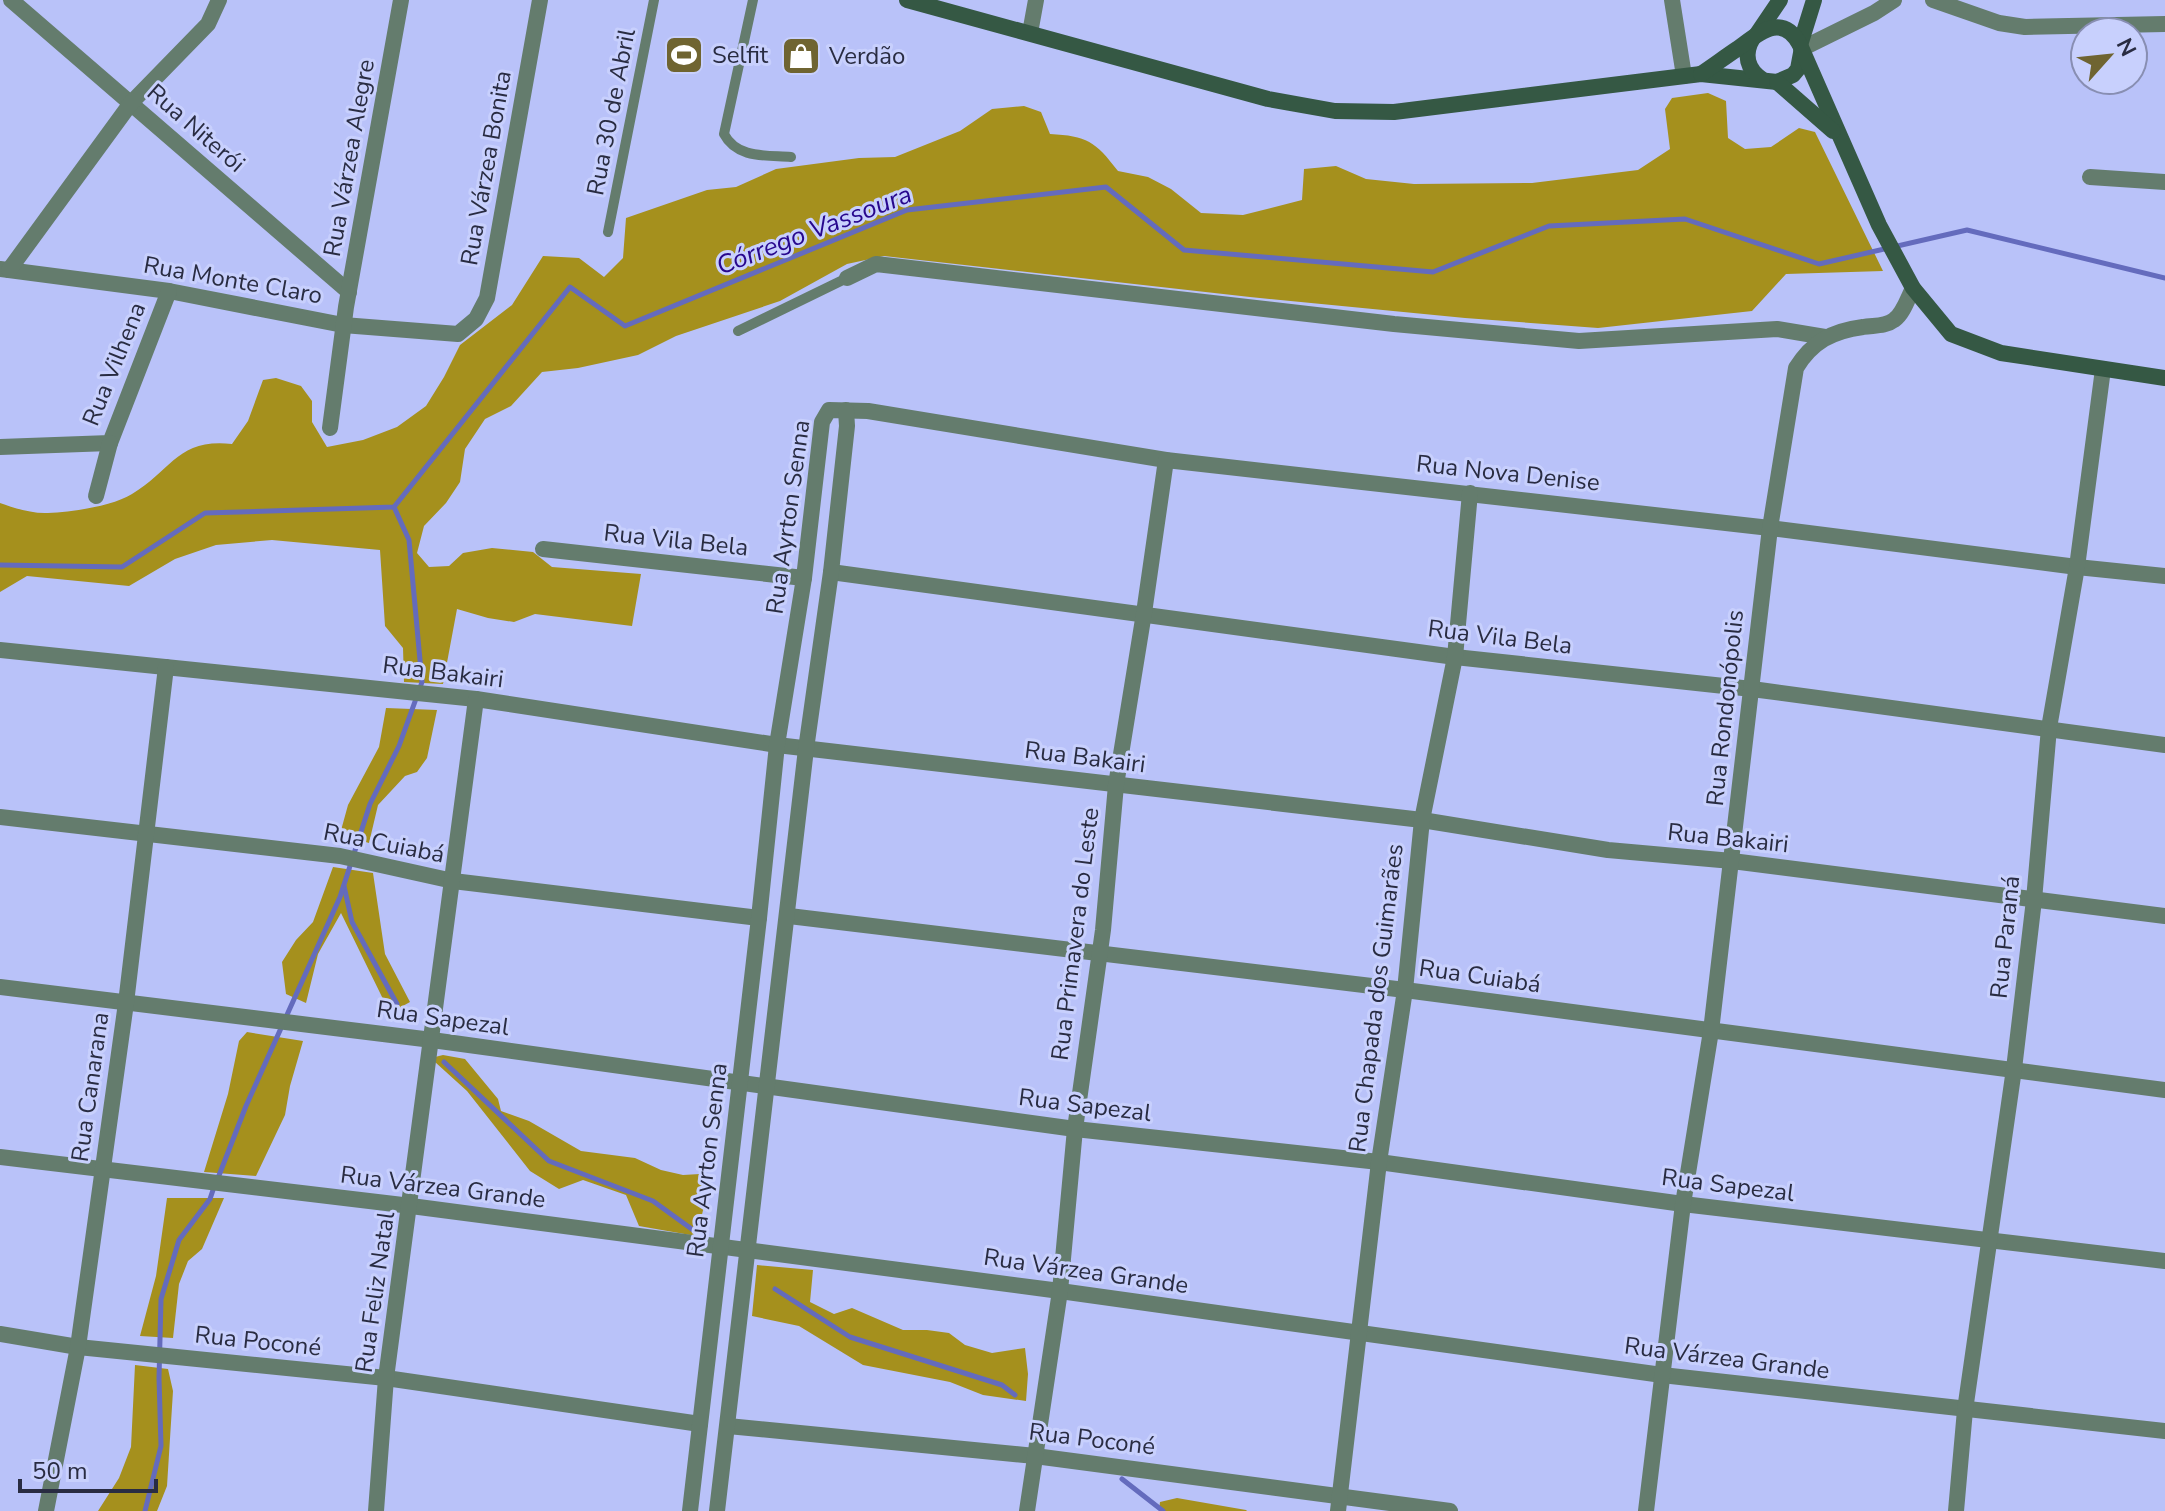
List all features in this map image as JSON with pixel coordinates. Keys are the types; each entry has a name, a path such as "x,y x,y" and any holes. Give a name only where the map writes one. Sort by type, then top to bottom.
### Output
{"main road":[{"path":"907,0 1268,99 1335,111 1394,112 1692,75 1770,81 1793,75 1798,69 1814,0"},
{"path":"1780,0 1755,36 1747,53 1748,61 1756,75 1770,81 1837,134"},
{"path":"1692,75 1770,28 1791,33 1801,49 1879,225 1909,281 1951,334 2001,353 2165,378"}],"street":[{"name":"Rua Niterói","path":"11,0 349,292"},
{"path":"4,269 131,103 208,24 219,0"},
{"name":"Rua Várzea Alegre","path":"330,428 343,325 401,0"},
{"name":"Rua Várzea Bonita","path":"458,334 476,319 487,298 540,0"},
{"path":"1030,33 1036,0"},
{"path":"1672,0 1692,75"},
{"path":"1801,49 1894,0"},
{"path":"1933,0 1999,23 2025,27 2165,24"},
{"path":"2090,177 2165,182"},
{"path":"847,278 876,264 1394,324 1579,341 1777,329 1825,337 1886,324 1900,315 1909,281"},
{"name":"Rua Monte Claro","path":"4,269 169,291 343,325 458,334"},
{"name":"Rua Vilhena","path":"0,447 110,443 169,291"},
{"name":"Rua Rondonópolis","path":"1683,1204 1711,1031 1770,528 1796,368 1807,350 1825,337"},
{"name":"Rua Paraná","path":"1956,1511 1965,1410 2014,1069 2034,900 2049,728 2077,567 2103,369"},
{"name":"Rua Ayrton Senna","path":"690,1511 777,745 804,578 822,422 829,410 846,410 847,426 831,572 806,749 789,916 717,1511"},
{"name":"Rua Nova Denise","path":"846,410 868,411 1166,460 2165,576"},
{"path":"96,496 110,443"},
{"name":"Rua Primavera do Leste","path":"1027,1511 1060,1291 1075,1129 1099,955 1116,785 1166,460"},
{"name":"Rua Chapada dos Guimarães","path":"1339,1503 1379,1162 1405,990 1422,820 1455,657 1470,493"},
{"name":"Rua Vila Bela","path":"543,549 804,578"},
{"name":"Rua Vila Bela","path":"831,572 1455,657 1752,689 2165,745"},
{"name":"Rua Bakairi","path":"0,650 476,699 806,749 1422,820 1608,850 1732,861 2165,916"},
{"name":"Rua Canarana","path":"46,1511 78,1347 126,1003 166,667"},
{"name":"Rua Feliz Natal","path":"376,1511 386,1378 476,699"},
{"name":"Rua Cuiabá","path":"0,817 340,856 453,881 759,918"},
{"name":"Rua Cuiabá","path":"789,916 1405,990 2165,1090"},
{"name":"Rua Sapezal","path":"0,987 432,1040 1075,1129 1379,1162 1683,1204 2165,1261"},
{"name":"Rua Várzea Grande","path":"0,1157 411,1206 1060,1291 1662,1375 2165,1431"},
{"path":"1646,1511 1683,1204"},
{"name":"Rua Poconé","path":"0,1334 78,1347 386,1378 700,1424"},
{"name":"Rua Poconé","path":"728,1426 1035,1456 1339,1503 1450,1511"}],"lane":[{"name":"Rua 30 de Abril","path":"608,232 654,0"},
{"path":"753,0 724,134 729,144 745,153 791,157"},
{"path":"738,331 847,278"}],"shaded area":[{"path":"1708,93 1726,101 1728,138 1745,149 1771,147 1799,128 1815,132 1883,271 1786,274 1752,311 1598,328 1250,297 884,256 847,264 780,301 676,336 638,355 542,372 511,406 485,419 465,449 460,482 446,503 424,526 417,553 429,567 449,566 463,553 492,548 533,552 552,567 641,574 632,626 535,614 514,622 457,609 443,684 404,682 403,648 385,626 380,550 272,540 216,545 175,559 129,586 27,576 0,592 0,503 30,512 48,513 92,508 124,498 146,485 187,451 214,443 232,444 248,421 263,380 276,378 301,386 312,401 312,422 327,447 363,440 397,427 426,406 460,345 512,305 543,256 579,258 604,277 623,258 626,218 707,190 736,187 776,169 859,158 895,157 960,131 992,109 1024,106 1041,112 1050,134 1073,136 1089,142 1118,171 1148,177 1171,189 1201,213 1243,215 1302,200 1304,169 1336,166 1366,179 1414,184 1532,183 1638,170 1670,149 1665,109 1672,98"},
{"path":"386,708 437,710 427,758 417,772 405,776 378,805 369,843 340,834 348,805 379,747"},
{"path":"333,867 373,873 385,954 410,1002 392,1012 341,913 318,954 306,1003 286,994 282,962 296,940 313,922"},
{"path":"247,1032 303,1041 285,1115 256,1176 204,1172 228,1094 239,1041"},
{"path":"443,1055 465,1059 498,1099 501,1111 529,1121 581,1151 635,1158 661,1170 683,1175 700,1174 705,1196 696,1236 639,1226 626,1195 583,1180 559,1189 530,1171 467,1091 435,1062 435,1057"},
{"path":"167,1198 224,1198 202,1249 188,1261 179,1284 173,1338 140,1336 156,1276"},
{"path":"757,1265 813,1270 810,1302 834,1314 852,1308 903,1330 949,1333 965,1345 992,1353 1025,1348 1028,1374 1026,1401 983,1395 950,1382 863,1365 799,1326 752,1316"},
{"path":"135,1365 168,1369 173,1391 167,1486 157,1511 98,1511 119,1478 131,1447"},
{"path":"1177,1498 1247,1511 1159,1511 1160,1502"}],"waterway":[{"name":"Córrego Vassoura","path":"0,565 122,567 205,513 394,507 570,287 625,326 907,210 1106,187 1184,250 1433,272 1549,226 1685,219 1819,264 1967,230 2165,278"},
{"path":"218,1178 246,1106 340,897 370,804 399,746 422,682 409,540 394,507"},
{"path":"344,886 352,922 397,1004"},
{"path":"444,1062 549,1161 653,1201 693,1230"},
{"path":"145,1511 161,1446 161,1299 179,1240 210,1199 214,1187"},
{"path":"775,1289 850,1337 1002,1385 1015,1395"},
{"path":"1122,1479 1163,1511"}],"place":[{"name":"Selfit","path":"684,55"},
{"name":"Verdão","path":"801,56"}]}
